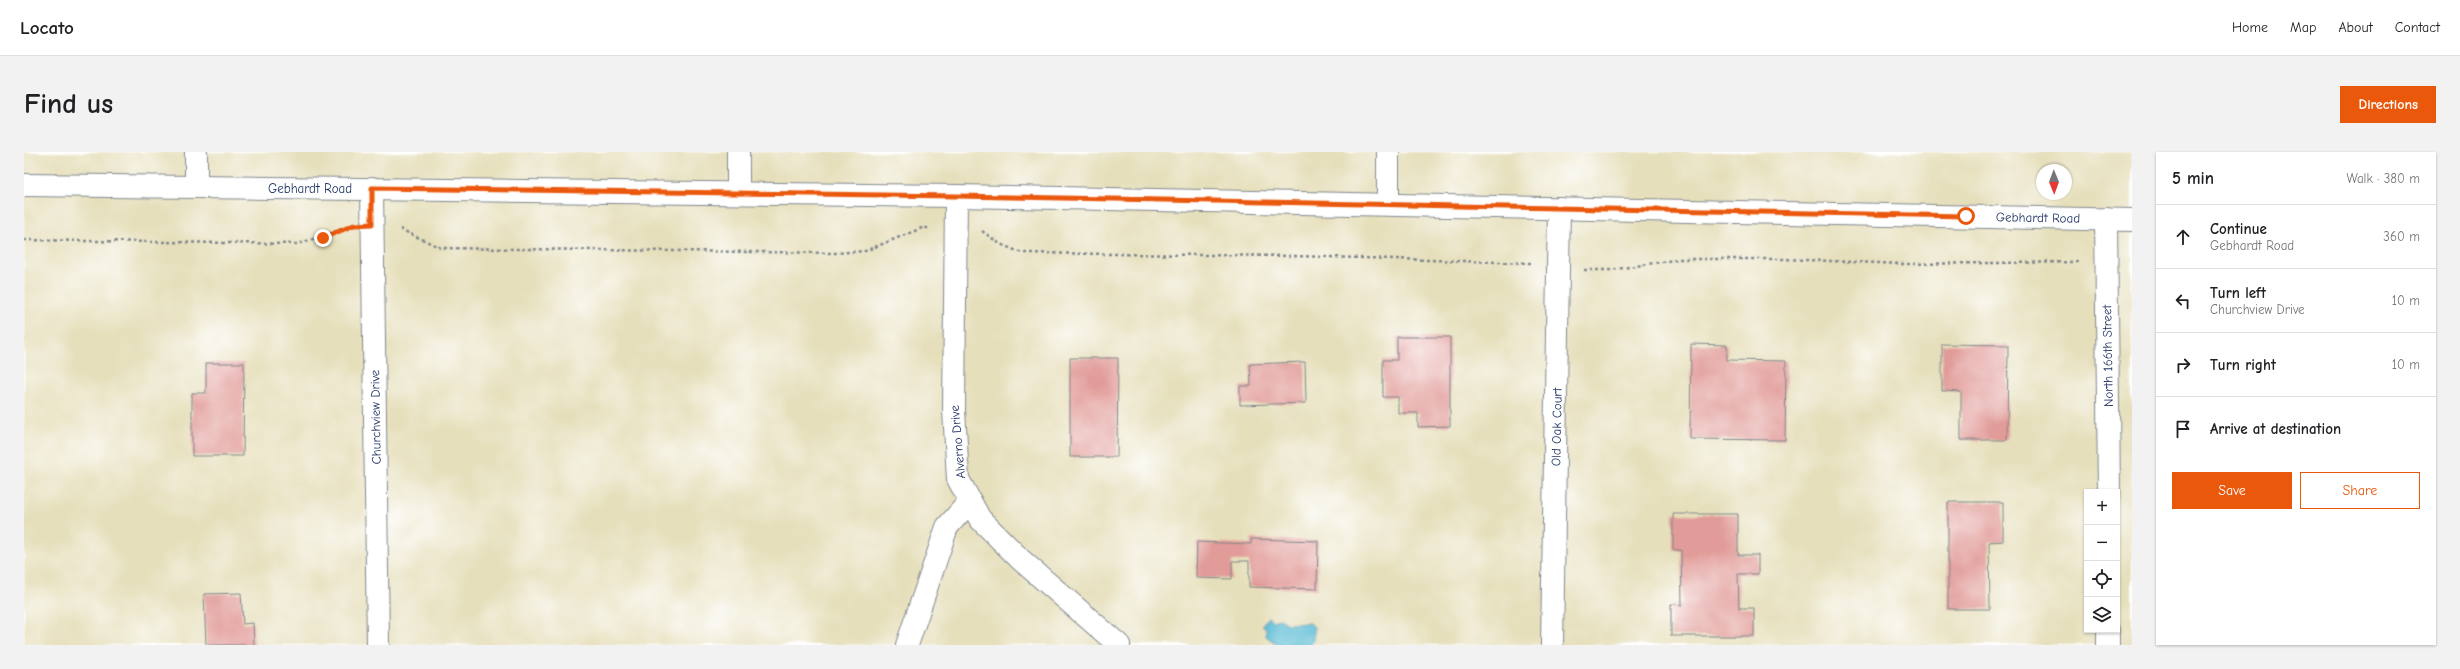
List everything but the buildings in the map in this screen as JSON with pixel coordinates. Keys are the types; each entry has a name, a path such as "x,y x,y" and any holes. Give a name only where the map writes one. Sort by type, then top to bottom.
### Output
{"street":[{"path":"196,152 196,187"},
{"path":"738,152 738,193"},
{"path":"1388,152 1388,204"},
{"name":"Gebhardt Road","path":"24,185 956,196 2132,220"},
{"name":"Churchview Drive","path":"372,188 378,645"},
{"name":"Alverno Drive","path":"956,196 954,410 958,479 980,519 1021,560 1119,645"},
{"name":"Old Oak Court","path":"1552,645 1559,208"},
{"name":"North 166th Street","path":"2106,219 2109,489"},
{"path":"907,645 947,527 970,501"},
{"path":"2108,633 2108,645"}],"path":[{"path":"24,240 298,244 354,225 372,224 392,226 441,248 835,253 866,251 922,228 955,226 981,230 1000,244 1022,253 1295,256 1559,265 1584,270 1610,270 1680,259 1782,259 1955,264 2106,261"}],"water":[{"path":"1268,617 1273,621 1279,619 1287,624 1310,623 1314,627 1314,641 1310,645 1278,645 1266,636 1266,628 1262,625"}],"route":[{"path":"323,238 354,225 372,224 372,188 956,196 1966,216"}]}
